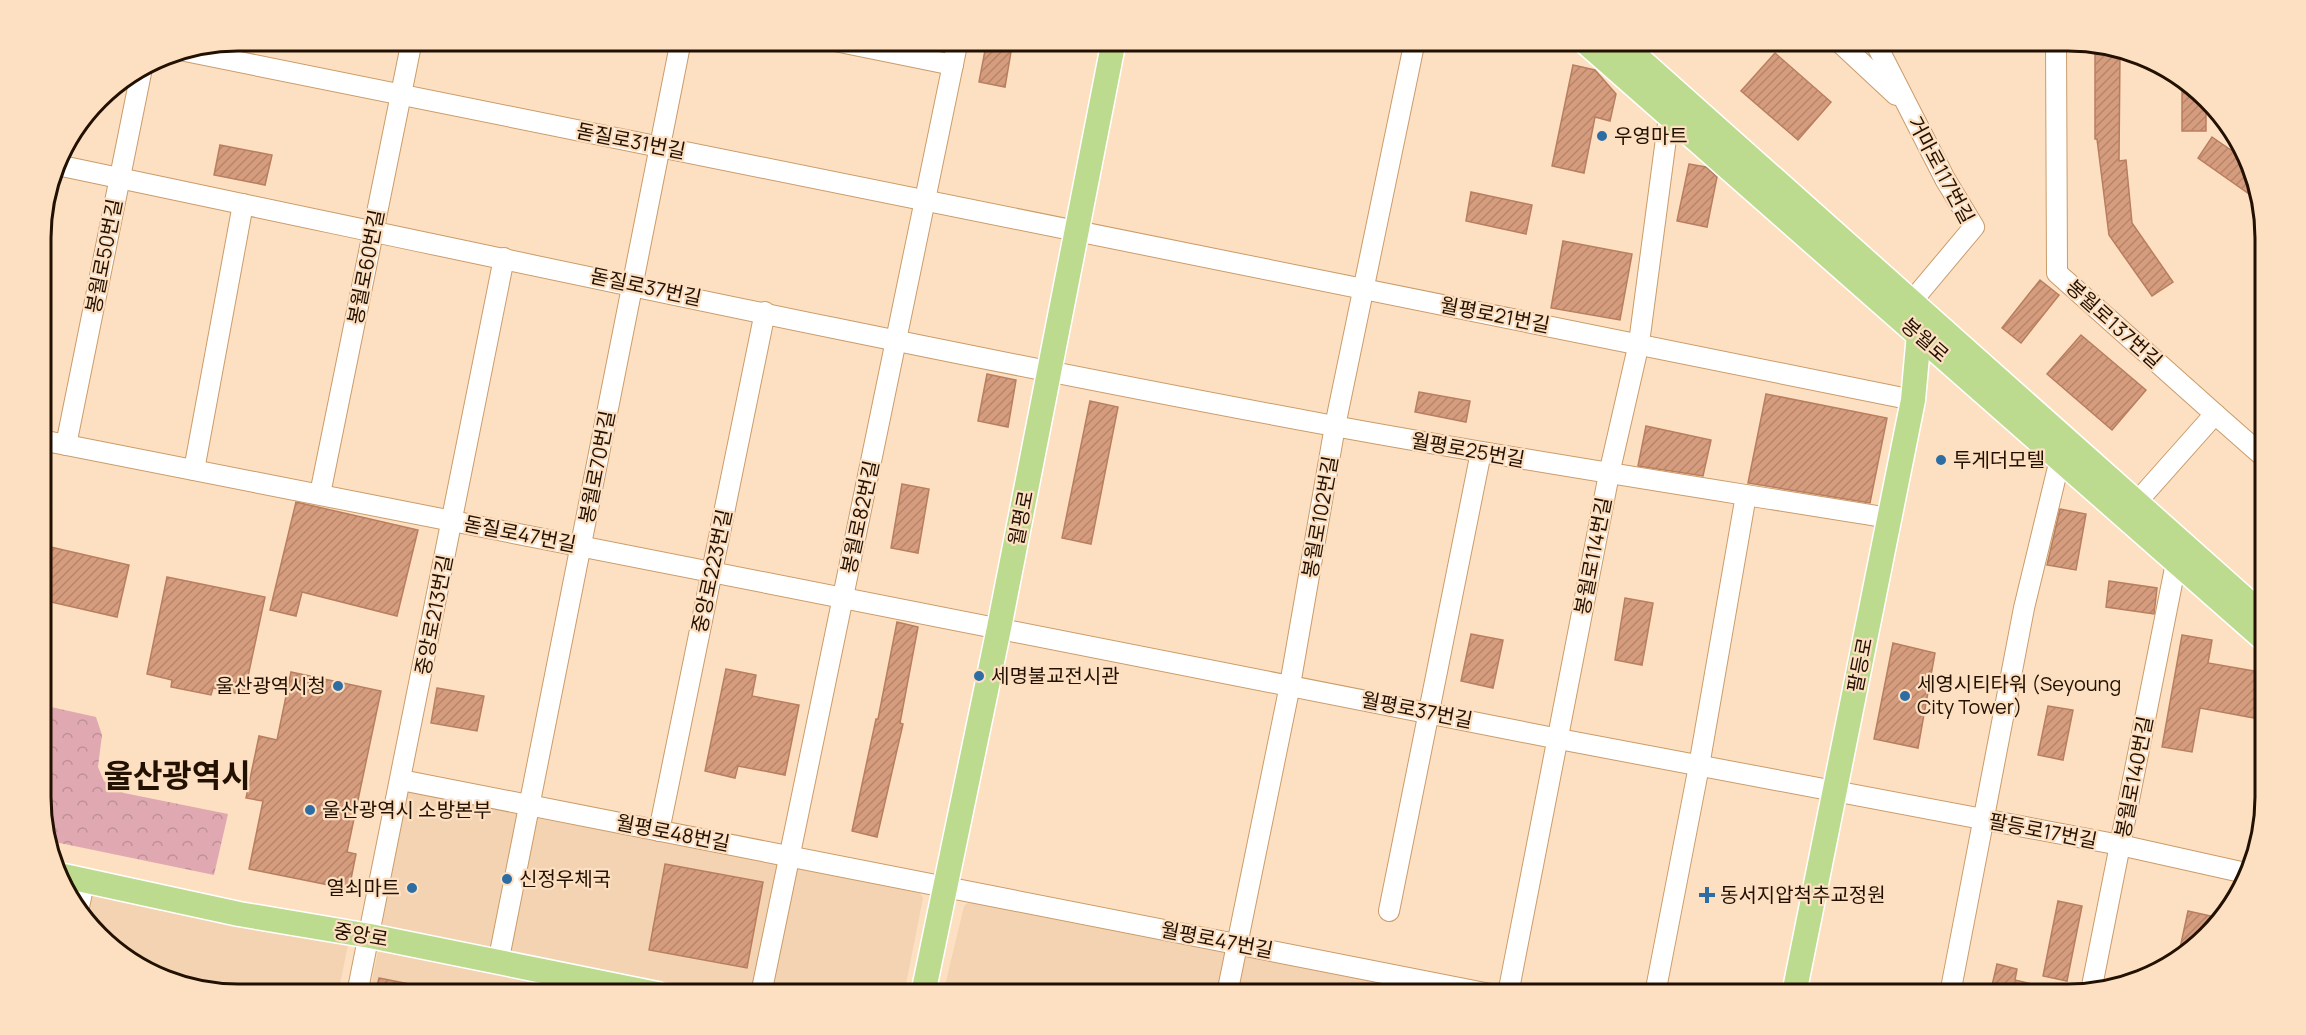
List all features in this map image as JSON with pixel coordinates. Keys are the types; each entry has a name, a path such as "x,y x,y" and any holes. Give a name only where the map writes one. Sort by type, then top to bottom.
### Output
{"main road":[{"name":"월평로","path":"925,984 999,628 1112,51"},
{"name":"봉월로","path":"1596,51 1670,116 1906,309 1918,334 2060,459 2130,510 2176,563 2255,631"},
{"path":"1630,51 1906,309 2130,510 2255,609"},
{"name":"팔등로","path":"1796,984 1913,400 1918,334"},
{"name":"중앙로","path":"74,877 239,914 370,936 600,984"}],"street":[{"name":"봉월로60번길","path":"320,494 410,51"},
{"name":"봉월로70번길","path":"498,963 679,51"},
{"path":"884,51 953,65"},
{"name":"봉월로82번길","path":"763,984 956,51"},
{"name":"봉월로102번길","path":"1229,984 1290,685 1335,426 1413,51"},
{"path":"1849,51 1907,105"},
{"name":"거마로117번길","path":"1880,51 1945,178 1974,227 1906,309"},
{"name":"봉월로137번길","path":"2056,51 2057,273 2255,449"},
{"name":"돋질로31번길","path":"203,55 1077,231"},
{"name":"봉월로50번길","path":"66,445 140,78"},
{"name":"봉월로114번길","path":"1510,984 1609,474 1639,343 1670,116"},
{"name":"돋질로37번길","path":"65,167 1049,371"},
{"path":"194,470 243,204"},
{"name":"월평로21번길","path":"1077,231 1913,400"},
{"name":"중앙로213번길","path":"359,984 504,258"},
{"name":"중앙로223번길","path":"659,831 765,312"},
{"name":"월평로25번길","path":"1049,371 1481,452 1889,518"},
{"path":"2130,510 2215,414"},
{"name":"돋질로47번길","path":"51,442 999,628"},
{"path":"1389,911 1481,452"},
{"path":"1952,984 2024,608 2060,459"},
{"path":"1657,984 1699,766 1746,495"},
{"name":"봉월로140번길","path":"2093,982 2176,563"},
{"name":"월평로37번길","path":"999,628 1835,792"},
{"name":"월평로48번길","path":"401,780 944,885"},
{"name":"팔등로17번길","path":"1835,792 2120,845 2240,872"},
{"name":"월평로47번길","path":"944,885 1439,984"}],"shaded area":[{"path":"408,791 535,818 915,885 923,898 906,984 679,984 381,931"},
{"path":"76,891 348,945 340,984 238,984 201,980 166,970 144,959 124,945 106,929"},
{"path":"976,896 1411,984 945,984 964,906"},
{"path":"378,951 551,984 371,984"}],"green space":[{"path":"51,707 96,717 102,735 98,767 104,781 124,793 228,814 214,875 56,842 51,797"}],"building":[{"path":"985,51 1011,51 1005,87 979,82"},
{"path":"1775,53 1831,102 1798,140 1741,91"},
{"path":"2095,53 2120,59 2119,161 2126,160 2132,223 2173,282 2152,296 2109,235 2097,139 2095,139"},
{"path":"1573,65 1595,70 1616,94 1610,121 1595,117 1584,173 1552,166"},
{"path":"2182,90 2206,113 2206,131 2182,131"},
{"path":"2212,137 2234,152 2250,195 2198,158"},
{"path":"220,145 272,155 265,185 214,175"},
{"path":"1689,164 1706,167 1717,177 1707,227 1677,221"},
{"path":"1471,192 1532,205 1526,234 1466,221"},
{"path":"1563,241 1632,254 1620,320 1551,308"},
{"path":"2040,280 2059,295 2021,343 2002,328"},
{"path":"2081,335 2146,390 2112,430 2047,374"},
{"path":"987,374 1016,380 1008,427 978,421"},
{"path":"1419,392 1470,401 1466,422 1415,412"},
{"path":"1766,394 1887,418 1870,503 1748,483"},
{"path":"1090,401 1118,407 1091,544 1062,538"},
{"path":"1646,426 1711,440 1703,476 1638,466"},
{"path":"902,484 929,489 918,553 891,548"},
{"path":"296,502 418,530 397,616 302,592 296,616 270,610"},
{"path":"2060,509 2086,514 2076,570 2047,565"},
{"path":"51,547 129,565 117,617 51,602"},
{"path":"167,577 265,597 244,695 213,688 211,695 171,687 172,680 147,674"},
{"path":"2109,581 2157,588 2154,614 2106,607"},
{"path":"1625,598 1653,603 1642,665 1615,660"},
{"path":"897,622 918,627 900,723 903,724 877,837 852,831 876,719 878,719"},
{"path":"1471,634 1503,640 1493,688 1461,681"},
{"path":"2182,635 2212,640 2208,663 2255,672 2255,718 2200,708 2192,752 2162,747"},
{"name":"세영시티타워 (Seyoung City Tower)","path":"1893,643 1935,653 1918,748 1874,739"},
{"path":"726,669 756,675 752,696 799,705 785,775 738,766 735,778 705,771"},
{"path":"291,672 381,691 347,852 356,854 349,889 249,869 263,801 246,798 259,736 277,740"},
{"path":"437,688 484,696 477,731 431,723"},
{"path":"2048,706 2073,710 2063,760 2038,755"},
{"path":"665,864 763,882 747,968 649,950"},
{"path":"2058,901 2082,906 2067,981 2043,976"},
{"path":"2188,911 2211,916 2191,938 2180,946"},
{"path":"1997,964 2017,969 2015,980 2032,984 1992,984"},
{"path":"379,978 410,984 378,984"}],"place":[{"name":"우영마트","path":"1602,136"},
{"name":"투게더모텔","path":"1941,460"},
{"name":"세명불교전시관","path":"979,676"},
{"name":"울산광역시청","path":"338,686"},
{"name":"세영시티타워 (Seyoung City Tower)","path":"1905,696"},
{"name":"울산광역시 소방본부","path":"310,810"},
{"name":"신정우체국","path":"507,879"},
{"name":"열쇠마트","path":"412,888"},
{"name":"동서지압척추교정원","path":"1707,895"}],"district":[{"name":"울산광역시","path":"177,776"}]}
